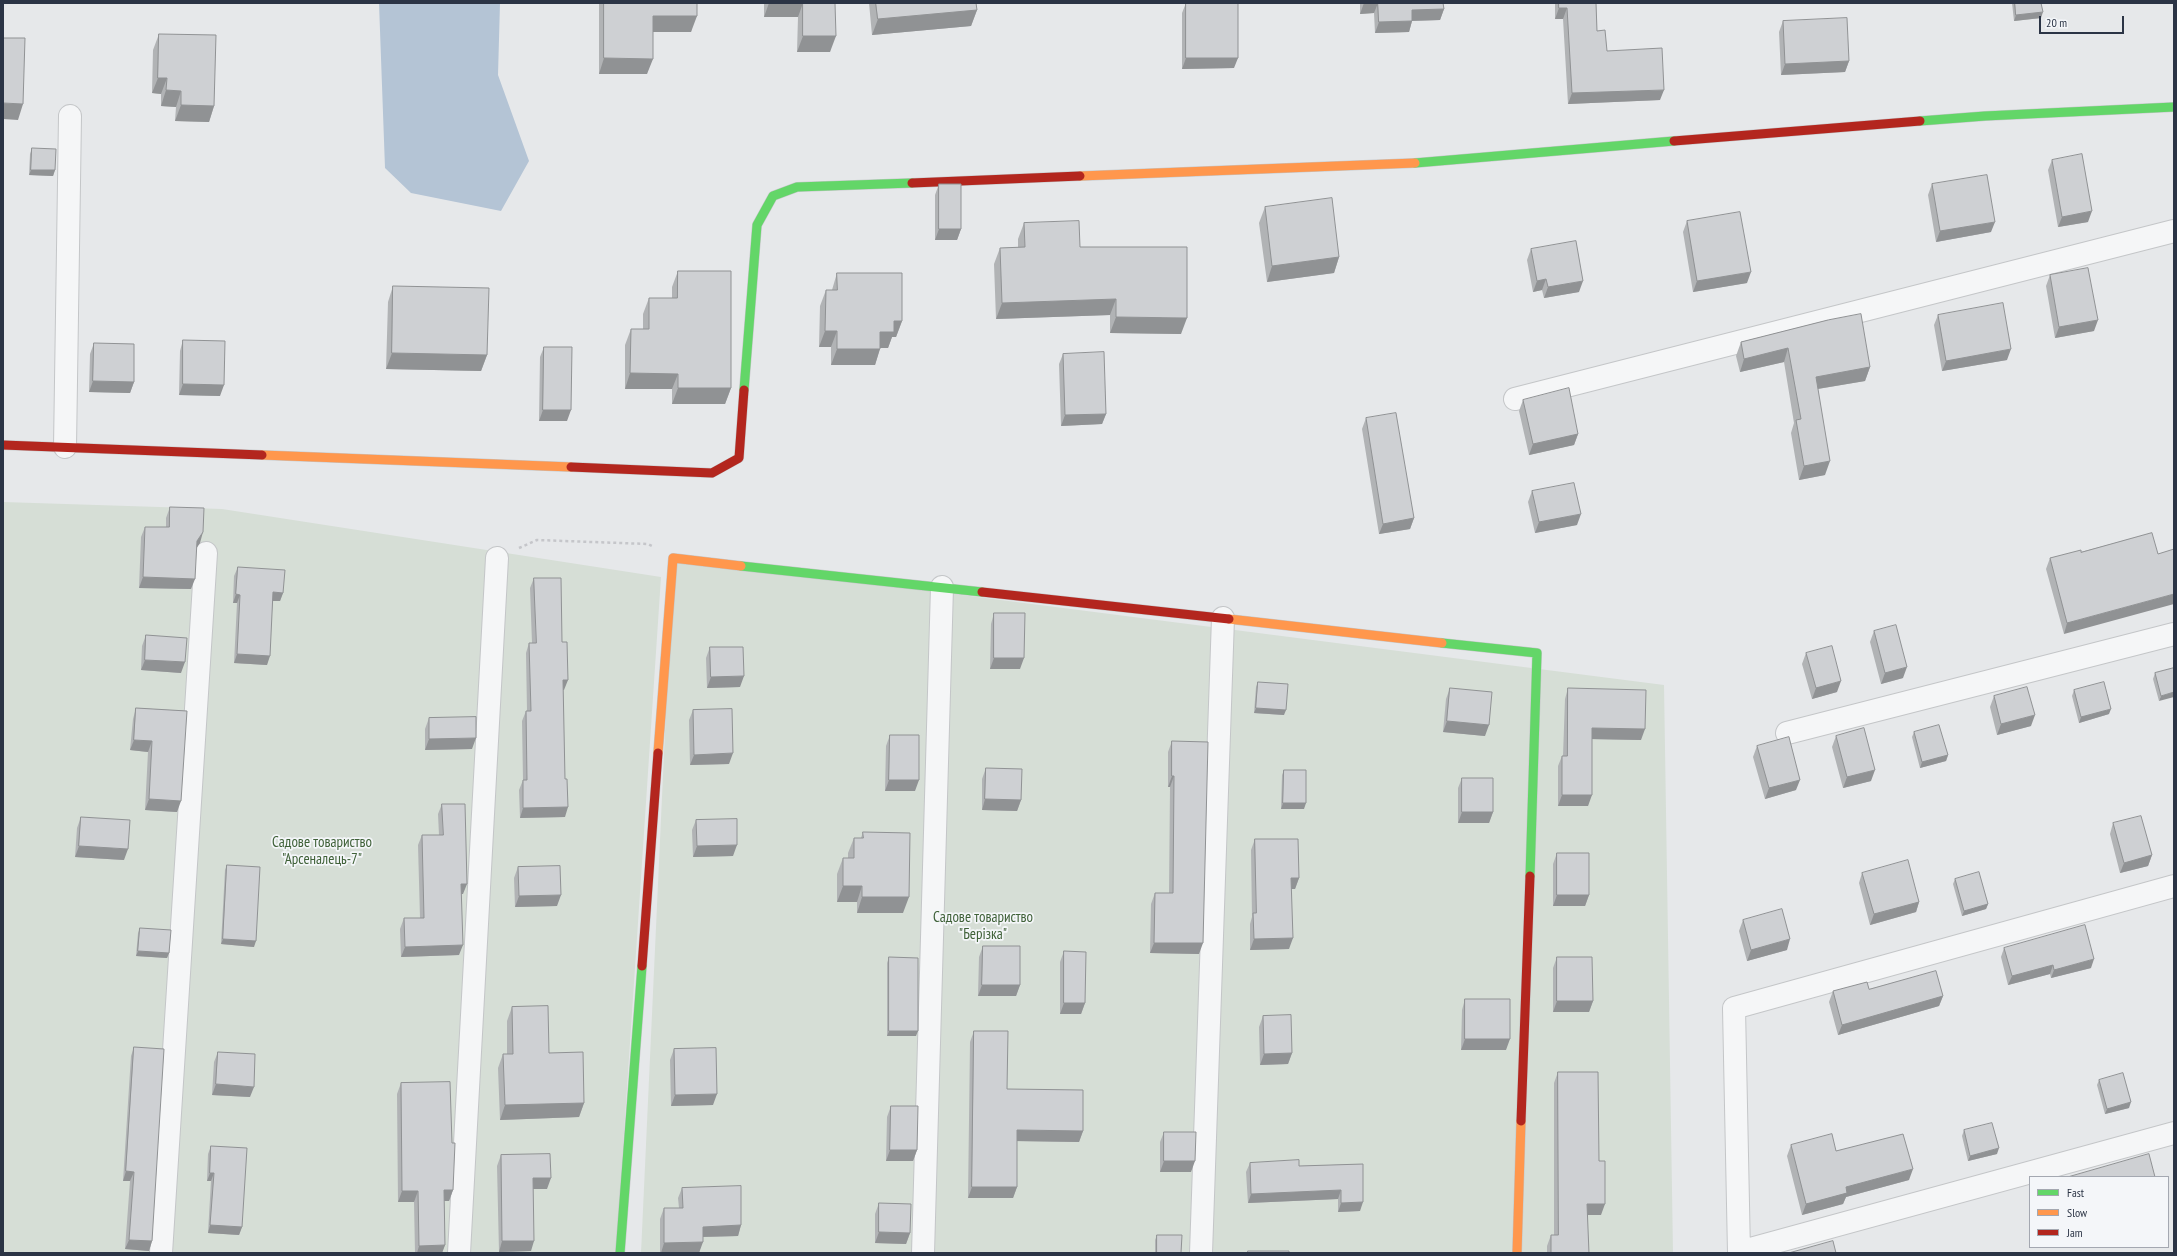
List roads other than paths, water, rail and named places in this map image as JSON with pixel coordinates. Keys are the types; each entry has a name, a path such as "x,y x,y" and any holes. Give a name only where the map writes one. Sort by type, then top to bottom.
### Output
{"street":[{"path":"3,445 712,474 739,458 757,225 773,196 797,187 1411,163 1985,116 2174,106"},
{"path":"65,447 70,116"},
{"path":"1516,399 2174,231"},
{"path":"161,1253 206,553"},
{"path":"459,1253 497,558"},
{"path":"620,1253 673,558 1537,653 1517,1253"},
{"path":"923,1253 942,587"},
{"path":"1201,1253 1223,618"},
{"path":"1787,733 2174,634"},
{"path":"2174,886 1734,1008 1739,1252 2174,1133"}],"water":[{"path":"379,3 500,3 498,75 529,161 501,211 411,193 385,168"}],"park label":[{"name":"Садове товариство \"Арсеналець-7\"","path":"322,852"},
{"name":"Садове товариство \"Берізка\"","path":"983,926"}]}
